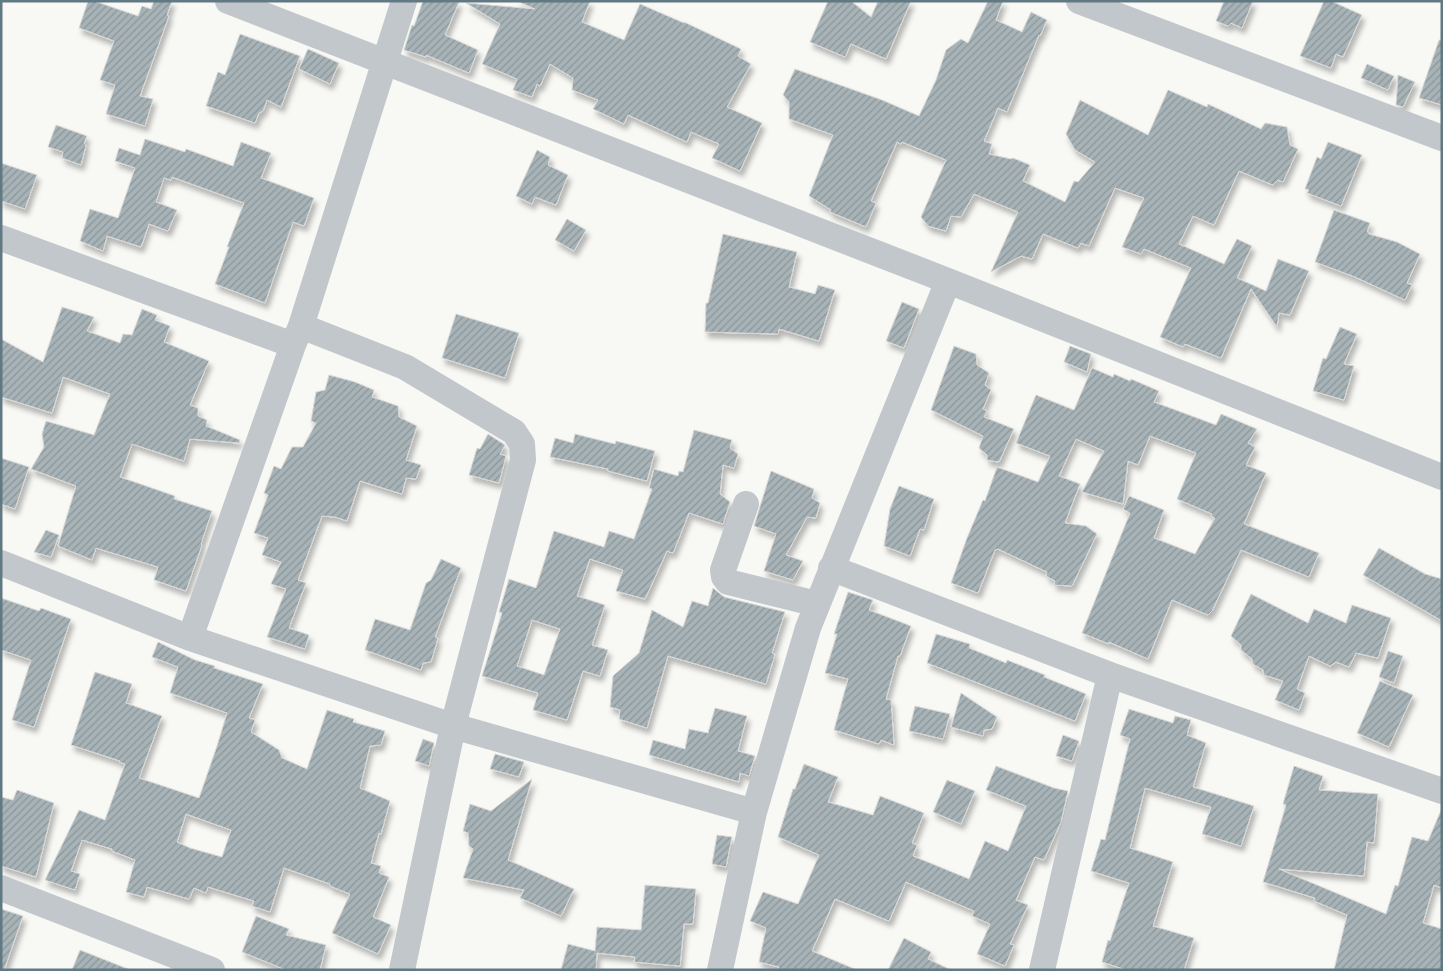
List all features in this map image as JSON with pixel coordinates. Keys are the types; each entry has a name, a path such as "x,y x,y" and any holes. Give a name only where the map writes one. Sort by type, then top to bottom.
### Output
{"street":[{"path":"228,1 948,281 1442,477"},
{"path":"190,638 297,336 404,1"},
{"path":"1080,1 1442,138"},
{"path":"1,238 297,336 405,367 514,432 522,444 524,460 453,726 402,970"},
{"path":"720,970 754,812 805,637 831,568 948,281"},
{"path":"746,504 723,570 724,577 728,582 817,604"},
{"path":"1,563 190,638 453,726 754,812"},
{"path":"831,568 1110,675 1442,790"},
{"path":"1042,970 1110,675"},
{"path":"1,888 212,970"}],"building":[{"path":"88,1 94,1 138,16 142,6 151,9 154,1 172,1 167,15 169,16 140,96 153,99 145,126 106,114 115,85 100,80 114,41 79,28"},
{"path":"423,1 459,2 445,35 478,50 469,73 426,55 426,57 404,50 412,25 414,26"},
{"path":"517,1 590,1 582,22 624,40 640,4 741,49 738,56 751,64 727,107 762,123 740,171 712,158 719,144 691,132 687,142 628,115 624,124 593,109 598,100 572,90 573,78 550,64 540,86 537,84 532,97 513,90 517,79 482,64 500,24 466,3 535,9"},
{"path":"828,1 851,1 871,17 878,1 911,1 886,59 851,44 845,57 810,42"},
{"path":"988,1 1003,1 996,20 1022,32 1031,12 1047,20 1007,112 998,108 984,141 992,144 989,154 1013,158 1030,165 1023,181 1065,202 1074,181 1078,182 1095,162 1075,150 1066,134 1080,100 1148,135 1168,90 1207,107 1208,104 1261,129 1265,123 1287,127 1290,145 1298,149 1283,182 1278,180 1273,185 1239,171 1214,225 1193,216 1179,244 1224,264 1237,239 1252,246 1237,278 1266,291 1278,259 1309,271 1290,315 1279,313 1277,327 1251,289 1221,358 1185,344 1183,347 1160,337 1191,268 1144,249 1141,254 1122,247 1144,198 1115,188 1089,246 1081,243 1078,248 1043,234 1032,259 1021,256 991,272 1018,212 974,194 961,217 951,216 946,231 928,226 921,217 946,160 902,142 901,144 897,142 871,201 876,203 866,227 830,212 831,210 809,196 833,135 789,119 789,102 783,95 795,69 882,100 919,116 936,80 946,50 961,39 968,43"},
{"path":"1224,1 1253,1 1242,28 1231,23 1228,26 1216,21"},
{"path":"1324,1 1331,1 1362,15 1343,57 1336,54 1331,68 1300,56"},
{"path":"240,34 300,56 281,107 267,100 263,111 259,113 255,123 206,106 218,72 225,75"},
{"path":"1439,40 1442,40 1442,105 1419,98"},
{"path":"308,49 339,63 330,84 299,69"},
{"path":"1367,64 1394,76 1388,90 1361,78"},
{"path":"1398,75 1415,82 1403,107 1396,105"},
{"path":"56,125 87,136 84,143 86,145 81,165 62,158 63,152 48,147"},
{"path":"145,139 185,152 186,149 233,166 241,142 271,153 261,178 314,198 304,226 293,222 265,303 215,284 244,203 172,177 171,180 164,178 156,202 177,210 168,231 149,224 141,247 107,236 103,251 80,241 90,209 118,218 135,168 115,161 119,148 140,155"},
{"path":"1328,142 1362,155 1341,206 1307,193 1309,190 1305,189 1317,157 1321,159"},
{"path":"537,150 550,157 548,165 568,175 556,205 535,197 532,204 516,196"},
{"path":"1,163 37,175 25,209 1,201"},
{"path":"1334,210 1370,223 1367,232 1369,234 1397,242 1420,254 1407,283 1412,285 1405,300 1355,277 1315,262"},
{"path":"567,219 586,230 574,251 555,240"},
{"path":"723,234 797,252 789,287 815,294 818,285 835,290 819,341 779,329 778,334 705,332 706,303 708,303"},
{"path":"902,302 919,309 904,348 886,341"},
{"path":"62,307 94,317 87,331 120,343 123,334 132,335 142,309 157,315 155,320 170,326 164,342 209,361 190,405 198,408 198,416 207,420 206,426 240,440 239,443 190,439 184,461 132,444 120,477 175,496 174,499 212,511 186,591 154,580 158,567 96,548 92,560 58,546 76,486 31,469 44,447 42,434 46,421 94,435 110,394 63,377 52,413 1,397 1,339 43,362"},
{"path":"456,314 519,333 505,378 442,358"},
{"path":"1340,327 1357,334 1344,364 1354,366 1344,400 1313,391 1323,358 1326,359"},
{"path":"954,346 976,354 977,365 989,373 985,385 991,390 983,409 987,411 984,417 1014,429 999,462 987,460 987,455 979,448 983,436 931,410"},
{"path":"1070,346 1091,354 1087,372 1064,362"},
{"path":"1092,368 1113,377 1114,374 1130,381 1131,379 1159,391 1154,402 1216,425 1221,414 1257,429 1248,443 1255,447 1246,465 1266,473 1244,524 1319,553 1309,577 1241,550 1212,611 1208,615 1172,600 1148,659 1109,642 1109,644 1082,633 1130,513 1123,509 1129,496 1164,510 1154,538 1195,554 1215,518 1211,516 1212,514 1177,499 1196,453 1150,436 1138,465 1128,461 1123,504 1082,492 1104,451 1076,439 1059,476 1080,484 1065,523 1086,526 1097,534 1072,586 1054,585 1055,581 1046,576 1047,572 998,549 995,550 978,593 951,583 967,538 983,500 985,501 997,467 1038,482 1050,456 1016,443 1036,395 1074,410"},
{"path":"329,375 355,382 374,390 372,397 398,406 399,417 417,426 406,460 421,465 416,479 406,478 402,494 360,481 347,521 335,517 322,516 298,580 306,583 289,628 309,635 305,649 267,637 286,589 271,584 281,562 262,555 268,538 254,533 268,495 264,493 274,466 281,469 292,447 303,447 316,423 311,421 316,392 325,390"},
{"path":"694,430 732,440 730,448 738,454 734,468 723,465 720,494 730,502 723,524 689,513 673,553 667,551 645,599 616,591 623,570 590,559 577,596 605,605 592,645 608,650 600,676 583,671 567,720 533,710 538,693 482,676 502,613 499,612 509,579 536,588 554,531 604,547 609,531 634,539 652,489 649,488 654,469 678,476 679,471 683,472","holes":["532,620 560,629 544,675 517,666"]},
{"path":"488,434 505,445 500,454 506,456 499,483 469,475 477,448 480,449"},
{"path":"575,434 615,444 616,441 655,451 647,481 608,471 608,469 550,457 555,438 573,443"},
{"path":"1,458 29,467 15,509 1,504"},
{"path":"771,471 814,489 812,498 820,503 816,518 807,517 786,555 803,561 793,580 764,571 776,534 754,526"},
{"path":"899,486 934,499 924,530 920,529 910,556 884,546 890,509"},
{"path":"46,530 59,535 51,557 34,552"},
{"path":"1379,548 1425,574 1442,579 1442,621 1363,575"},
{"path":"441,559 461,568 435,637 438,638 431,662 423,663 421,670 365,650 375,619 410,630 426,583 431,580"},
{"path":"713,588 724,597 785,612 772,653 775,654 766,684 668,656 647,728 619,719 620,710 610,707 613,676 639,653 652,610 683,627 692,601 708,606"},
{"path":"848,592 873,600 869,610 911,626 900,656 898,656 886,699 891,700 894,745 881,740 879,744 834,730 848,679 825,673 837,634 834,634"},
{"path":"1251,594 1308,623 1314,609 1346,623 1352,605 1391,618 1378,658 1356,653 1349,667 1336,662 1330,666 1309,656 1297,689 1305,693 1299,710 1275,700 1283,681 1264,675 1263,670 1253,664 1252,659 1241,650 1241,645 1231,636"},
{"path":"1,598 39,611 41,608 71,619 34,727 12,720 31,660 1,650"},
{"path":"936,634 970,644 969,648 1006,663 1007,660 1086,694 1075,721 927,663"},
{"path":"158,642 195,660 215,666 214,668 263,684 249,718 255,720 251,732 279,750 282,758 307,769 327,710 354,719 353,722 385,731 381,745 370,746 360,788 390,801 371,863 381,866 379,873 389,877 373,917 391,925 378,954 332,933 350,894 330,886 330,884 284,868 270,912 252,906 254,901 208,887 206,893 194,888 189,899 147,887 144,897 126,892 135,860 112,851 112,849 82,840 71,871 80,874 75,890 45,880 79,810 105,820 125,764 71,745 95,672 132,684 126,703 162,716 139,778 199,798 227,713 170,693 178,667 152,657","holes":["186,814 231,830 222,857 190,848 177,842"]},
{"path":"1388,651 1403,656 1394,683 1379,677"},
{"path":"1380,681 1413,695 1389,747 1357,733"},
{"path":"961,693 997,717 992,729 984,730 983,736 951,727"},
{"path":"915,706 950,714 943,739 909,731"},
{"path":"715,708 747,716 738,751 755,756 749,776 740,773 739,782 649,755 653,740 685,749 689,729 708,733"},
{"path":"1129,709 1173,723 1175,716 1191,720 1187,735 1206,743 1193,787 1254,806 1241,846 1202,834 1211,807 1145,788 1130,848 1173,862 1153,926 1194,938 1184,970 1126,970 1102,962 1129,883 1091,871 1101,839 1105,840 1130,739 1120,735"},
{"path":"1063,735 1079,741 1072,761 1056,756"},
{"path":"423,739 434,743 429,766 415,761"},
{"path":"495,754 524,762 519,777 490,769"},
{"path":"804,764 838,777 828,802 873,815 880,796 924,813 912,843 917,845 913,856 969,879 985,841 1008,851 1026,806 986,790 996,766 1054,788 1068,791 1061,822 1044,860 1035,857 1016,900 1028,905 1010,944 1014,945 1005,966 977,954 990,924 972,916 974,911 906,882 889,921 835,899 812,951 857,970 778,970 779,967 759,962 766,928 750,921 763,892 798,904 819,855 778,837 793,789 795,789"},
{"path":"1294,766 1323,776 1319,790 1378,794 1374,843 1367,842 1364,876 1279,869 1386,914 1395,885 1398,886 1412,837 1428,841 1442,808 1442,888 1434,885 1423,923 1442,929 1442,970 1334,970 1347,915 1314,901 1315,898 1263,882 1286,805 1283,804"},
{"path":"532,779 508,860 574,889 561,916 520,898 524,890 463,878 473,849 469,846 468,833 463,831 470,804 491,811"},
{"path":"947,780 975,791 961,824 933,812"},
{"path":"17,790 54,803 36,877 1,866 1,797 13,800"},
{"path":"717,835 732,837 726,867 712,864"},
{"path":"645,885 696,889 693,924 684,924 680,966 634,962 635,957 597,953 596,970 561,970 568,944 595,951 597,927 641,930"},
{"path":"1,909 23,916 4,970 1,970"},
{"path":"256,916 289,929 286,935 326,945 320,970 286,970 242,952"},
{"path":"904,938 931,952 928,959 951,970 888,970"},
{"path":"80,950 128,969 128,970 72,970"}]}
